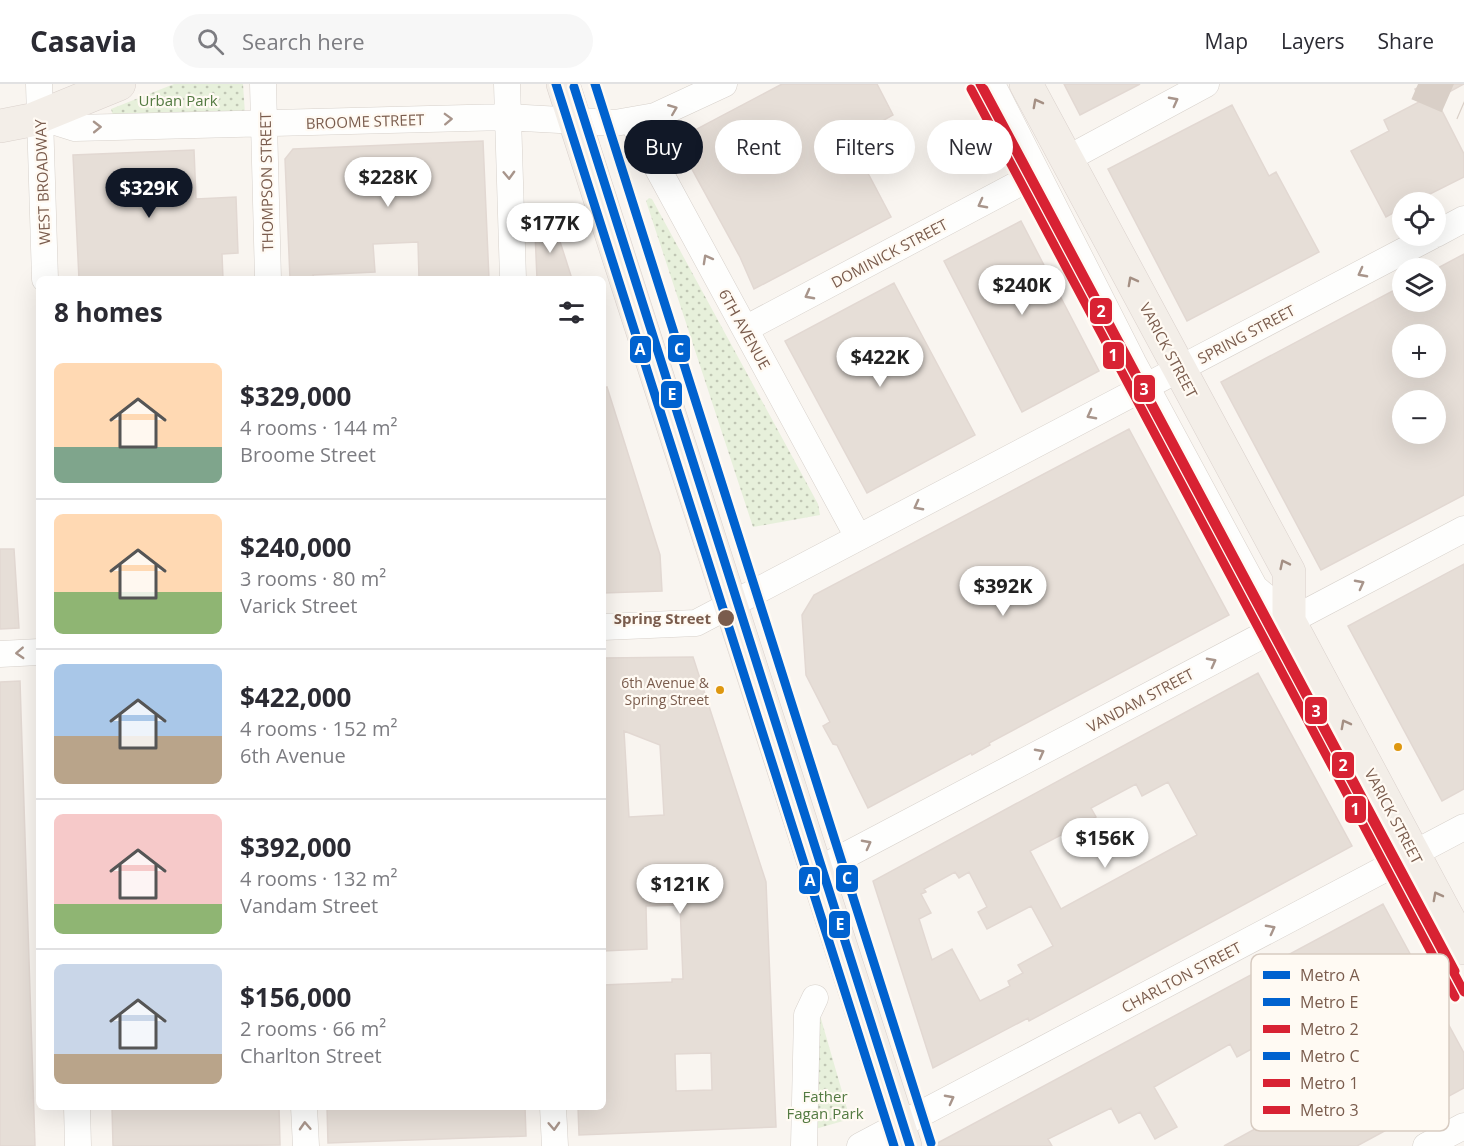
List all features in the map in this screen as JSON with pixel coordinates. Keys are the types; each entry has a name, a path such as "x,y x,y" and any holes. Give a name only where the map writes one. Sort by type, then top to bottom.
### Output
{"main road":[{"path":"0,126 40,117 119,84"},
{"path":"563,84 902,1136"},
{"name":"VARICK STREET","path":"988,84 1143,388 1252,590 1290,621 1464,948"},
{"name":"VARICK STREET","path":"1026,84 1289,572 1290,621"}],"street":[{"name":"WEST BROADWAY","path":"39,84 45,276"},
{"name":"THOMPSON STREET","path":"263,84 268,276"},
{"path":"507,84 506,117 513,276"},
{"name":"BROOME STREET","path":"635,120 672,109 724,84"},
{"path":"1067,159 1206,84"},
{"name":"BROOME STREET","path":"40,117 75,128 506,117 624,121"},
{"name":"6TH AVENUE","path":"661,174 858,537"},
{"name":"DOMINICK STREET","path":"745,329 1033,176"},
{"name":"SPRING STREET","path":"1446,229 1464,219"},
{"name":"SPRING STREET","path":"606,627 696,623 1413,246"},
{"name":"VANDAM STREET","path":"816,871 1464,529"},
{"path":"0,654 36,652"},
{"name":"CHARLTON STREET","path":"860,1146 902,1136 1464,827"},
{"path":"804,1146 807,1015 815,998"},
{"path":"77,1110 78,1146"},
{"path":"304,1110 306,1146"},
{"path":"553,1110 555,1146"},
{"path":"1426,1146 1464,1126"}],"green space":[{"name":"Urban Park","path":"174,84 243,84 245,114 113,115 111,109"},
{"path":"649,198 652,199 818,504 820,515 753,527 646,201"},
{"name":"Father Fagan Park","path":"815,998 850,1119 805,1132"}],"building":[{"path":"782,84 877,84 893,115 884,120 814,120 814,174 868,174 891,217 754,289 740,257 695,174 703,174 703,126"},
{"path":"1064,84 1140,84 1080,115"},
{"path":"1426,84 1464,84 1436,99 1464,154 1464,177 1434,192 1392,192 1392,214 1386,217 1351,151 1389,131 1384,120 1421,101 1415,89"},
{"path":"1232,105 1269,176 1276,172 1319,252 1187,321 1108,169"},
{"path":"483,141 489,276 419,276 418,242 373,244 375,272 290,276 285,159 293,149"},
{"path":"194,150 196,199 236,197 238,253 222,254 223,276 79,276 73,155"},
{"path":"1021,221 1099,371 1022,412 944,261"},
{"path":"548,222 556,229 571,276 537,276 535,232 539,225"},
{"path":"1464,254 1464,495 1321,570 1221,382 1392,291 1392,312 1446,312 1446,264"},
{"path":"894,283 975,435 867,493 785,341"},
{"path":"606,387 660,555 662,591 606,593"},
{"path":"1129,429 1229,615 989,743 990,745 972,755 971,753 868,808 837,745 833,744 823,726 830,722 806,675 802,615 814,595"},
{"path":"0,549 14,549 19,628 0,629"},
{"path":"1464,564 1464,789 1442,801 1348,626"},
{"path":"693,657 766,882 776,1127 579,1135 578,1110 606,1110 606,985 672,982 672,979 683,979 680,905 646,906 647,949 606,951 606,658","holes":["624,731 660,745 664,815 629,817","711,1053 712,1090 676,1091 675,1054"]},
{"path":"1258,673 1352,846 1029,1021 1028,1018 933,1068 873,881","holes":["1168,782 1197,835 1061,909 1030,851 1096,817 1091,808 1136,784 1142,796","955,872 959,878 969,872 987,907 978,912 987,929 1031,906 1053,946 1018,965 1023,973 1008,981 1010,986 980,1001 952,949 932,960 919,919 931,913 921,894 926,892 924,889"]},
{"path":"20,681 35,1146 0,1146 0,682"},
{"path":"1383,904 1410,954 1290,954"},
{"path":"1251,975 1251,1049 1237,1057 1230,1044 1154,1087 1177,1127 1155,1139 1140,1112 1119,1123 1111,1108 1048,1139 1052,1146 932,1146"},
{"path":"1449,1025 1464,1053 1464,1088 1449,1096"},
{"path":"112,1110 279,1110 280,1145 113,1146"},
{"path":"327,1110 525,1110 526,1136 328,1143"},
{"path":"1251,1131 1385,1131 1357,1146 1224,1146"}],"tunnel":[{"path":"1418,84 1464,104"}],"metro line":[{"name":"A","path":"556,84 894,1146"},
{"name":"C","path":"595,84 931,1143"},
{"name":"2","path":"980,84 1444,954"},
{"name":"E","path":"574,87 910,1146"},
{"name":"1","path":"971,89 1432,954"},
{"name":"3","path":"984,89 1446,954"},
{"name":"3","path":"1449,960 1455,971"},
{"name":"2","path":"1449,964 1464,992"},
{"name":"1","path":"1449,986 1455,997"}],"place":[{"name":"Spring Street","path":"726,618"},
{"name":"6th Avenue & Spring Street","path":"720,690"}]}
